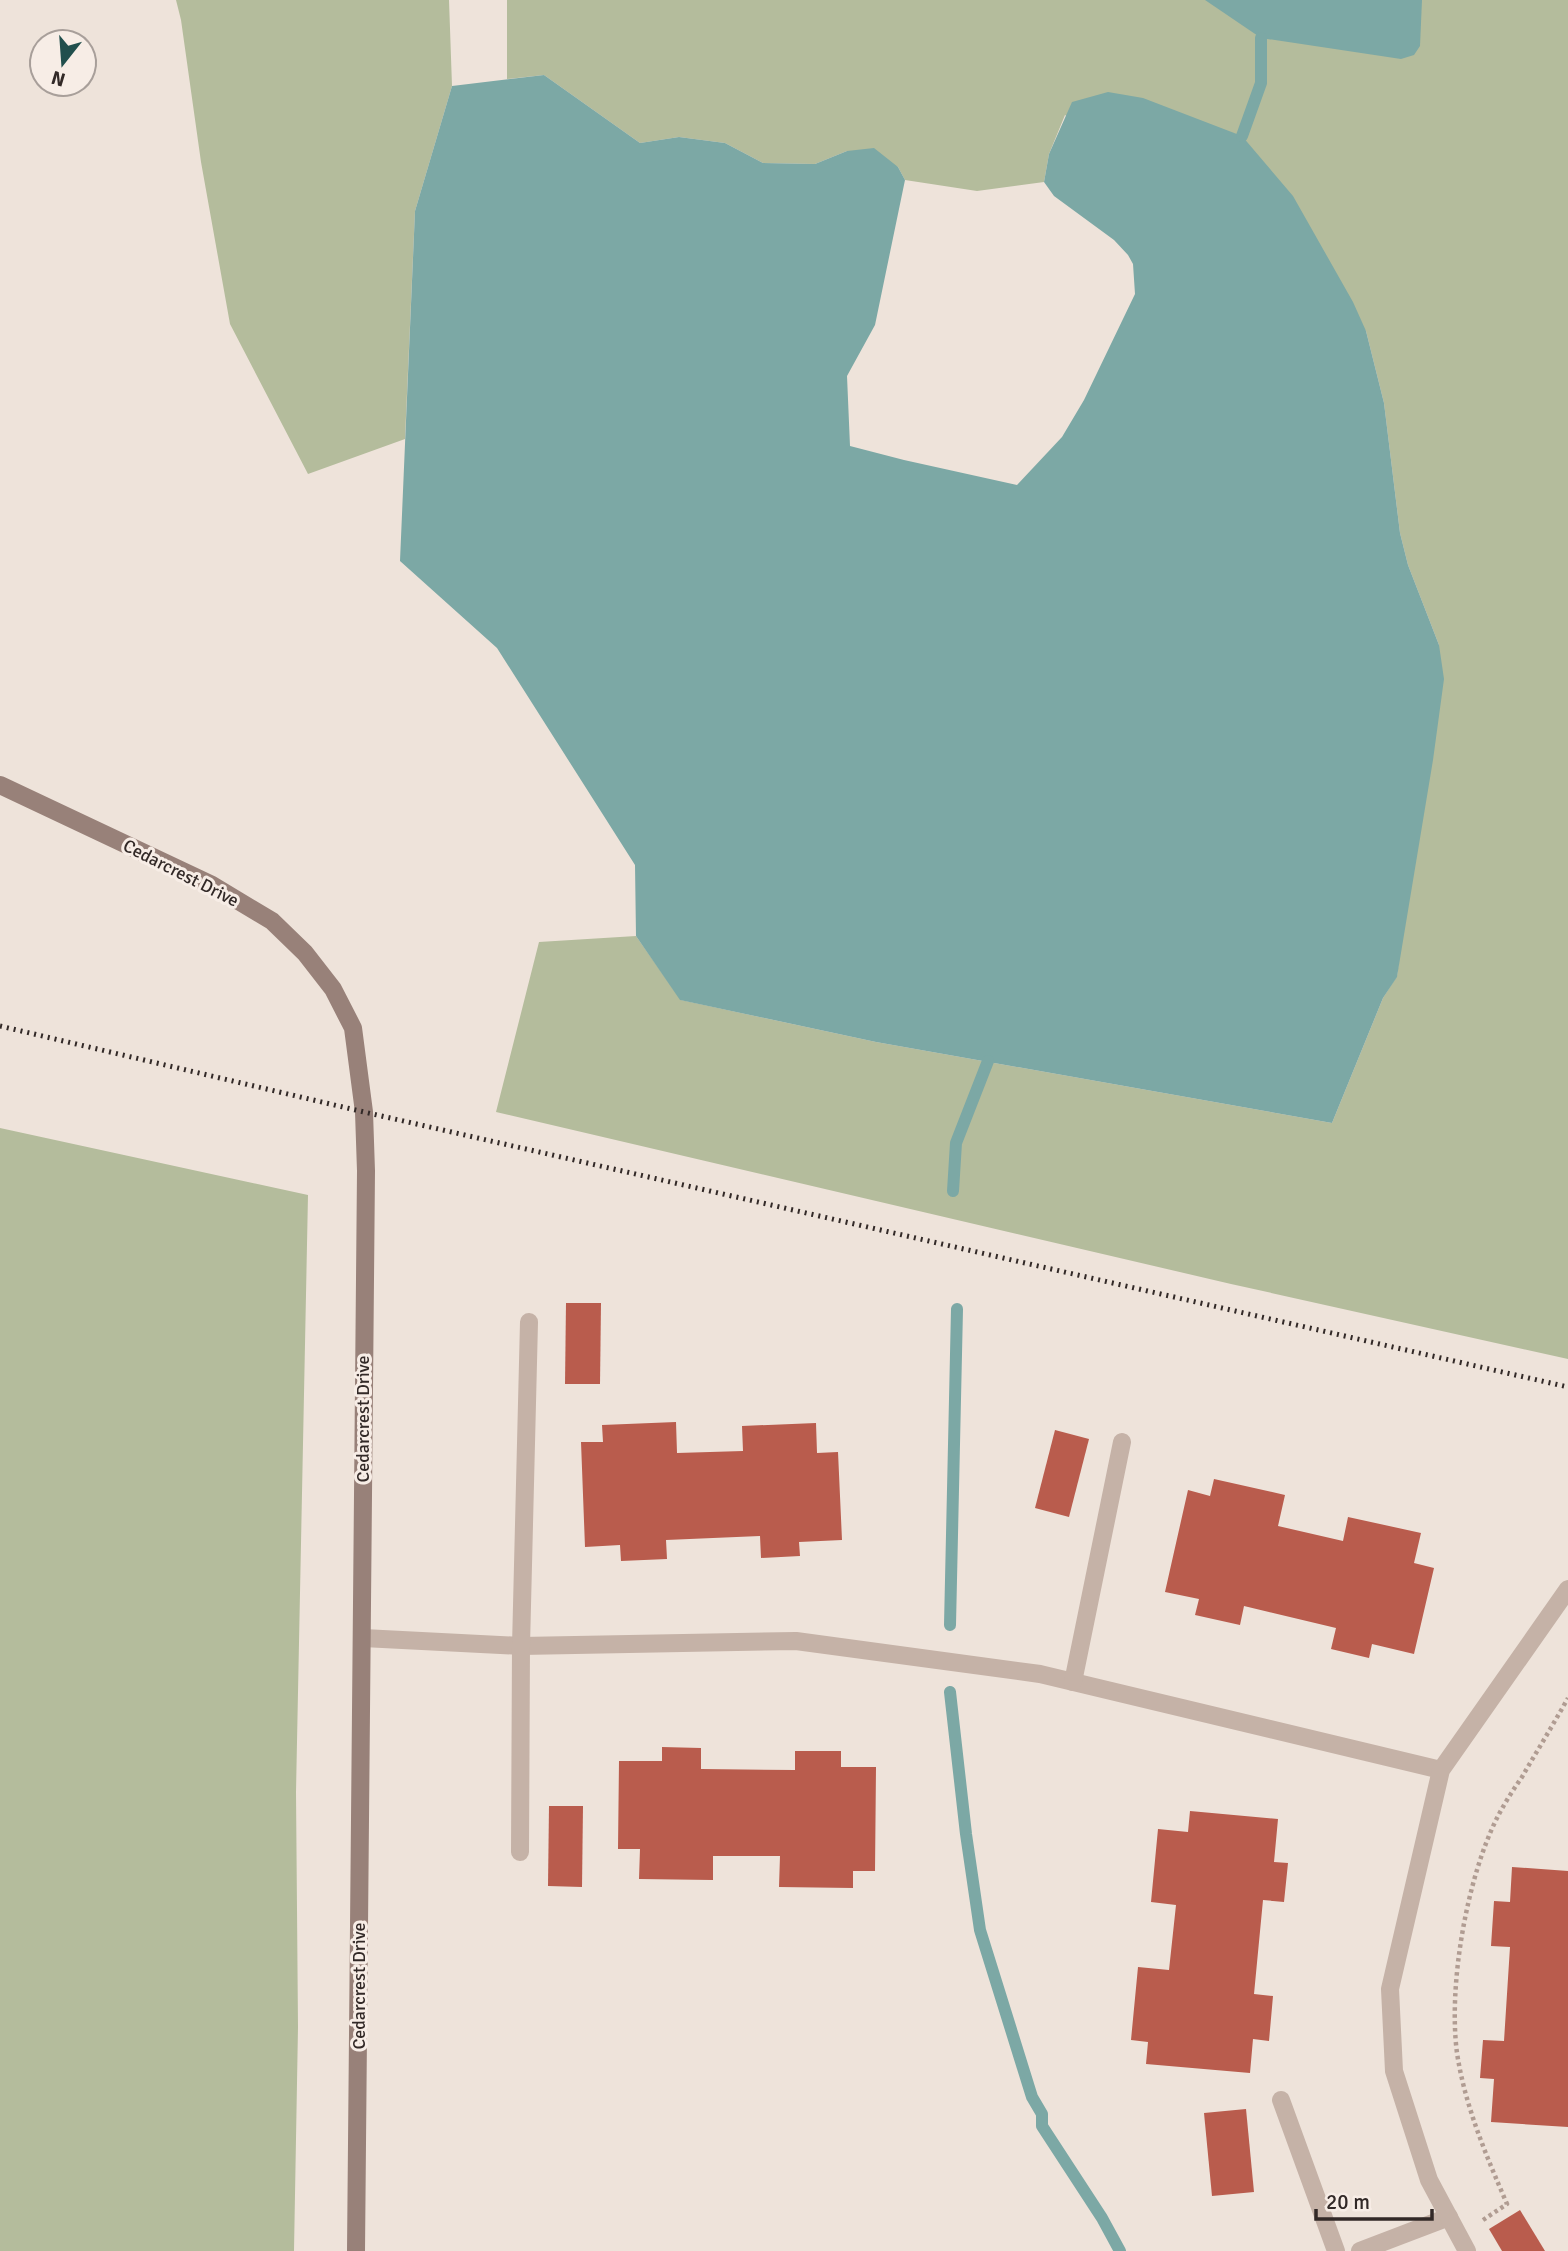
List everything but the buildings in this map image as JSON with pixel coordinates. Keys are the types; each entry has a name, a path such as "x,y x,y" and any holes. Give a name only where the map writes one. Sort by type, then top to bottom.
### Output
{"street":[{"name":"Cedarcrest Drive","path":"0,785 212,885 272,921 305,953 333,989 353,1028 364,1112 365,1160 356,2251"}],"lane":[{"path":"520,1852 529,1322"},
{"path":"1073,1682 1122,1442"},
{"path":"1467,2251 1429,2180 1394,2071 1390,1989 1441,1770 1568,1589"},
{"path":"363,1638 522,1646 796,1641 1040,1674 1441,1770"},
{"path":"1281,2100 1336,2251"},
{"path":"1360,2251 1449,2217"}],"path":[{"path":"1458,2235 1507,2204 1468,2104 1457,2051 1456,2000 1460,1954 1473,1879 1497,1818 1568,1699"}],"green space":[{"path":"176,0 449,0 452,86 415,211 405,439 308,474 230,324"},
{"path":"507,0 1568,0 1568,1359 1231,1284 496,1112 539,942 636,936 681,1000 876,1042 1332,1123 1383,998 1397,976 1439,645 1408,565 1400,533 1384,403 1366,331 1065,115 1049,154 1044,182 977,191 905,180 898,167 847,151 815,164 763,163 725,143 679,137 640,143 544,75 507,79"},
{"path":"0,1128 308,1195 296,1792 298,2027 294,2251 0,2251"}],"water":[{"path":"1205,0 1422,0 1420,46 1414,55 1401,59 1261,38"},
{"path":"544,75 640,143 679,137 725,143 763,163 815,164 847,151 874,148 898,167 905,180 875,325 847,376 850,446 1017,485 1062,437 1084,400 1135,294 1133,264 1128,255 1114,240 1054,196 1044,182 1049,154 1072,102 1108,92 1143,98 1242,136 1293,196 1353,302 1366,331 1384,403 1400,533 1408,565 1439,645 1444,679 1397,977 1383,998 1332,1123 876,1042 680,1000 636,936 635,865 497,648 400,561 415,211 452,86"}],"waterway":[{"path":"1242,136 1261,83 1261,38"},
{"path":"953,1191 956,1143 988,1061"},
{"path":"950,1625 957,1309"},
{"path":"950,1692 980,1930 1032,2097 1042,2114 1042,2126 1102,2218 1120,2251"}],"railway":[{"path":"0,1026 364,1112 1568,1387"}]}
